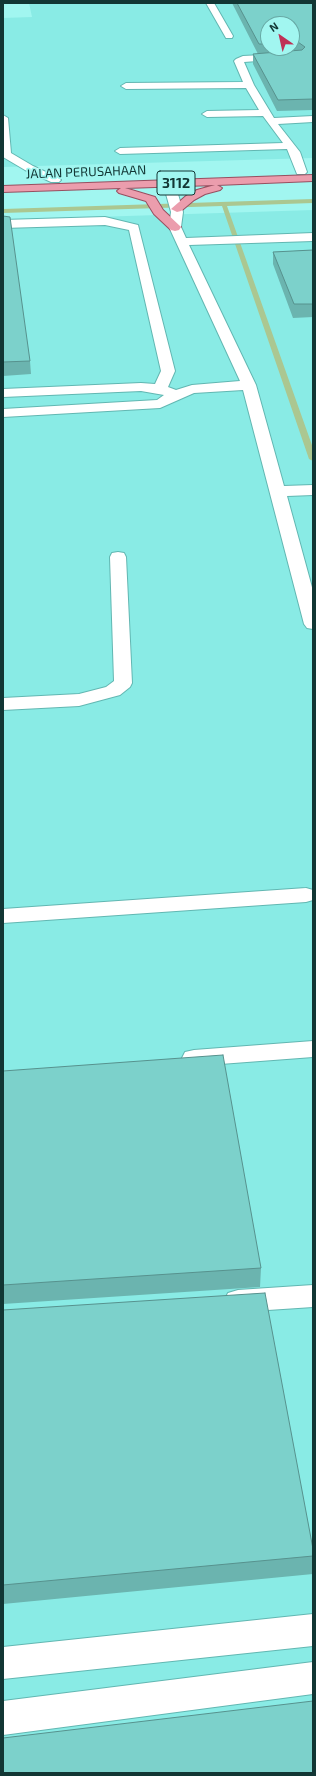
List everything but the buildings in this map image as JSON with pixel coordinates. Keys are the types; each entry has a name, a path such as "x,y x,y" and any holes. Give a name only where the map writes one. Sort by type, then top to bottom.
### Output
{"main road":[{"name":"JALAN PERUSAHAAN","path":"3,188 92,185 313,172"},
{"name":"JALAN PERUSAHAAN","path":"3,181 259,180 313,178"},
{"path":"176,206 201,192 259,180"},
{"path":"92,185 134,192 151,199 158,212 175,227"}],"street":[{"path":"210,3 229,36"},
{"path":"290,57 243,59 239,61 249,85 269,117 295,152 301,172"},
{"path":"126,86 249,85"},
{"path":"207,114 313,119"},
{"path":"3,118 5,155 55,180"},
{"path":"120,151 291,146"},
{"path":"168,180 176,206 175,227 249,385 313,623"},
{"path":"3,224 105,221 134,228 168,371 160,389"},
{"path":"181,242 313,237"},
{"path":"152,372 168,371"},
{"path":"3,413 160,404 175,395 192,389 249,385"},
{"path":"3,393 141,387 160,389 175,395"},
{"path":"278,491 307,490"},
{"path":"3,704 78,700 113,691 123,683 118,557"},
{"path":"3,916 306,895"},
{"path":"170,1060 313,1049"},
{"path":"210,1303 313,1296"},
{"path":"3,1663 313,1630"},
{"path":"3,1718 313,1678"}],"shaded area":[{"path":"29,3 313,3 313,158 3,167 3,18 32,17"},
{"path":"313,210 313,1773 3,1773 3,220"}],"waterway":[{"path":"224,204 313,201"},
{"path":"3,211 224,204"},
{"path":"224,204 313,459"}]}
